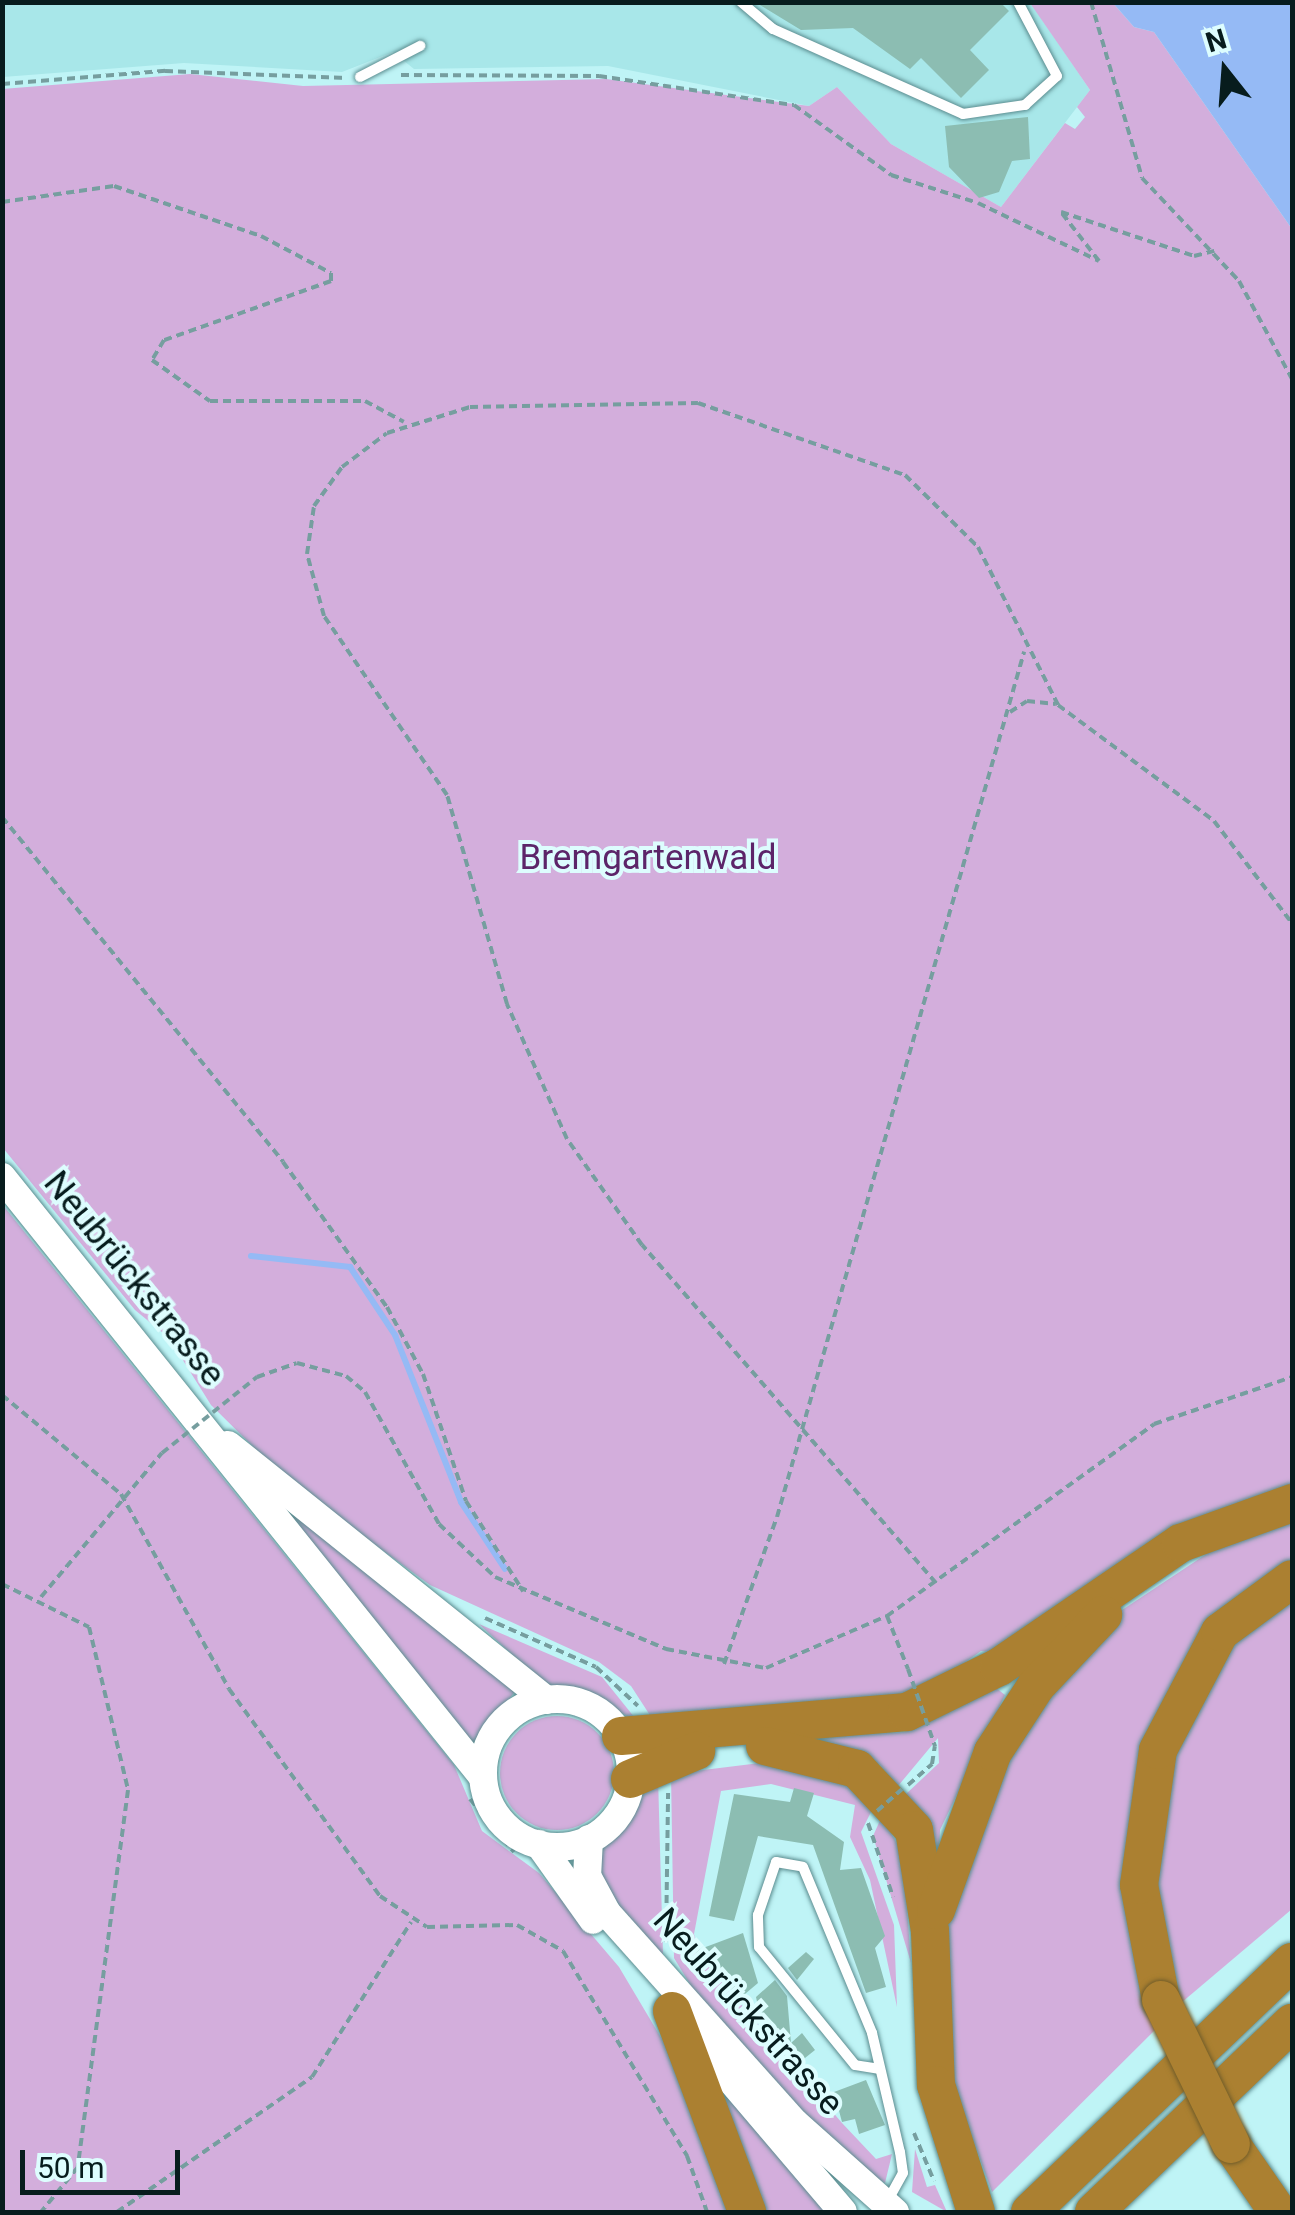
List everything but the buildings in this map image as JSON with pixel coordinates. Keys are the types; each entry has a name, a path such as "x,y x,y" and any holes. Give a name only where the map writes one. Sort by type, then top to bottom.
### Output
{"highway":[{"path":"631,1724 906,1712 999,1667 1152,1559 1292,1503"},
{"path":"930,1930 979,1779 1036,1686 1129,1593 1232,1526"},
{"path":"1278,2212 1231,2144 1160,2000 1139,1884 1158,1750 1220,1632 1292,1579"},
{"path":"647,1778 671,1756 742,1746 804,1750 857,1768 914,1830 930,1930 936,2086 976,2212"},
{"path":"1030,2212 1292,1962"},
{"path":"672,2011 747,2212"},
{"path":"1094,2212 1292,2023"}],"main road":[{"name":"Neubrückstrasse","path":"2,1177 207,1429 262,1512 474,1778"},
{"name":"Neubrückstrasse","path":"207,1429 546,1700"},
{"path":"546,1700 581,1703 631,1724 647,1778 613,1820 589,1839 532,1851 499,1819 474,1778 500,1725 546,1700"},
{"name":"Neubrückstrasse","path":"589,1839 589,1885 607,1913 794,2122 890,2208"},
{"name":"Neubrückstrasse","path":"532,1851 844,2212"}],"lane":[{"path":"741,2 773,30 963,114 1025,106 1057,76 1018,2"},
{"path":"360,77 420,46"},
{"path":"880,2070 856,2064 759,1947 758,1915 776,1862 795,1860 806,1874 880,2070 903,2173 890,2208"}],"path":[{"path":"1091,2 1142,178 1214,250 1292,380"},
{"path":"2,84 165,71 360,77 599,76 806,109 891,175 978,203 1088,260 1100,258 1061,212 1194,256 1214,250"},
{"path":"2,202 114,186 261,236 332,273 331,282 164,340 152,360 210,402 365,401 404,422"},
{"path":"936,1582 799,1433 567,1138 507,1004 447,795 324,616 307,554 314,506 342,467 404,422 470,407 698,403 905,475 956,517 1024,650 1058,705 1214,820 1292,923"},
{"path":"724,1664 799,1433 1024,650"},
{"path":"1007,715 1027,701 1058,705"},
{"path":"2,817 282,1162 387,1306 423,1374 466,1500 523,1590"},
{"path":"40,1598 121,1494 162,1452 257,1378 296,1363 346,1376 366,1392 453,1541 523,1590 724,1664 783,1665 887,1616 1154,1424 1292,1377"},
{"path":"2,1395 121,1494 257,1733 380,1896 411,1922 517,1926 552,1939 596,1995 687,2156 707,2212"},
{"path":"2,1584 40,1598 89,1627 128,1790 78,2167 41,2212"},
{"path":"475,1613 596,1667 631,1724"},
{"path":"877,1811 932,1764 935,1746 887,1616"},
{"path":"474,1778 486,1825 532,1851"},
{"path":"647,1778 669,1957"},
{"path":"117,2212 312,2077 411,1922"},
{"path":"893,2131 912,2127 930,2182 938,2179"}],"shaded area":[{"path":"1030,2 1090,90 1001,207 891,144 837,87 809,106 608,66 414,69 393,52 342,72 184,63 3,77 3,3"},
{"path":"1113,3 1292,3 1292,229 1154,32 1134,27"}],"green space":[{"name":"Bremgartenwald","path":"1030,3 1113,3 1134,27 1154,32 1292,229 1292,1484 1198,1519 1000,1653 981,1651 919,1695 655,1723 631,1686 599,1662 430,1585 288,1481 211,1405 169,1338 135,1310 3,1148 2,89 190,74 303,86 606,79 809,106 837,87 891,144 1001,207 1065,123 1075,129 1085,117 1077,107 1090,90"},
{"path":"2,1204 454,1765 482,1831 539,1873 619,1967 666,2046 732,2212 3,2212"},
{"path":"274,1499 515,1691 479,1742 467,1747"},
{"path":"1292,1517 1292,1570 1157,1727 1156,2029 992,2192 949,2074 946,1920 1005,1749 1119,1612 1214,1549"},
{"path":"1292,1597 1292,1909 1181,2003 1156,1876 1171,1763 1227,1651"},
{"path":"479,1624 602,1677 639,1723 587,1693 545,1685"},
{"path":"995,1687 1005,1695 940,1830 938,1874 906,1794 939,1763 938,1738 898,1786 879,1764 811,1737 905,1732"},
{"path":"557,1716 579,1721 597,1733 609,1751 614,1773 609,1795 597,1813 579,1825 557,1830 535,1825 517,1813 505,1795 500,1773 505,1751 517,1733 535,1721"},
{"path":"775,1761 847,1782 874,1806 861,1832 894,1925 897,2007 870,1880 850,1837 855,1805 771,1784 721,1791 694,1934 700,1956 842,2123 876,2159 892,2154 885,2183 846,2160 702,2004 674,1958 671,1774"},
{"path":"658,1777 663,1955 654,1960 611,1910 595,1862 638,1791"},
{"path":"882,1816 903,1855 911,1963 873,1836"},
{"path":"703,2061 830,2212 756,2212"},
{"path":"915,2149 927,2187 935,2185 947,2212 912,2192"}],"waterway":[{"path":"251,1256 350,1267 395,1335 461,1502 505,1569"}]}
